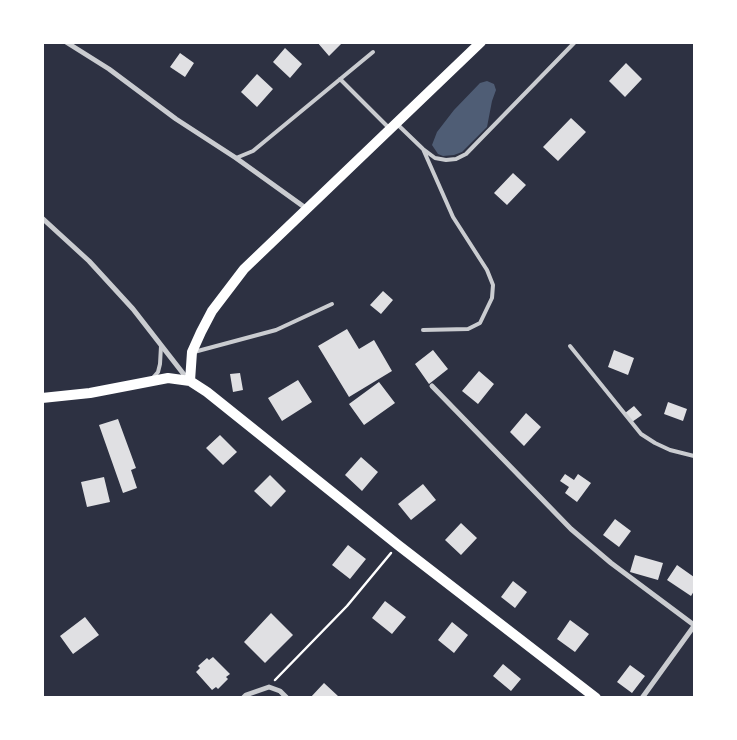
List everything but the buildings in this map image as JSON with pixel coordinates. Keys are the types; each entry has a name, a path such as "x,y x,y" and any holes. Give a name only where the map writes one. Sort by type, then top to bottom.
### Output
{"main road":[{"path":"190,381 192,352 212,311 233,283 259,254 481,42"},
{"path":"42,398 90,393 168,378 190,381 207,392 398,545 596,698"}],"street":[{"path":"66,42 109,68 176,120 236,158 308,209"},
{"path":"42,218 89,262 133,310 190,381"},
{"path":"432,386 572,529 611,563 694,625 642,698"},
{"path":"243,698 269,686 287,698"}],"lane":[{"path":"340,79 394,127 435,158 456,159 466,154 570,44 575,42"},
{"path":"236,158 253,151 373,52"},
{"path":"423,149 453,217 487,270 493,285 492,298 480,323 468,329 423,330"},
{"path":"192,352 276,330 332,304"},
{"path":"151,381 158,372 161,345"},
{"path":"570,346 642,434 670,450 694,456"}],"path":[{"path":"269,686 347,606 398,545"}],"water":[{"path":"487,81 494,84 496,90 487,127 462,152 443,156 438,154 432,145 437,132 454,110 480,83"}]}
